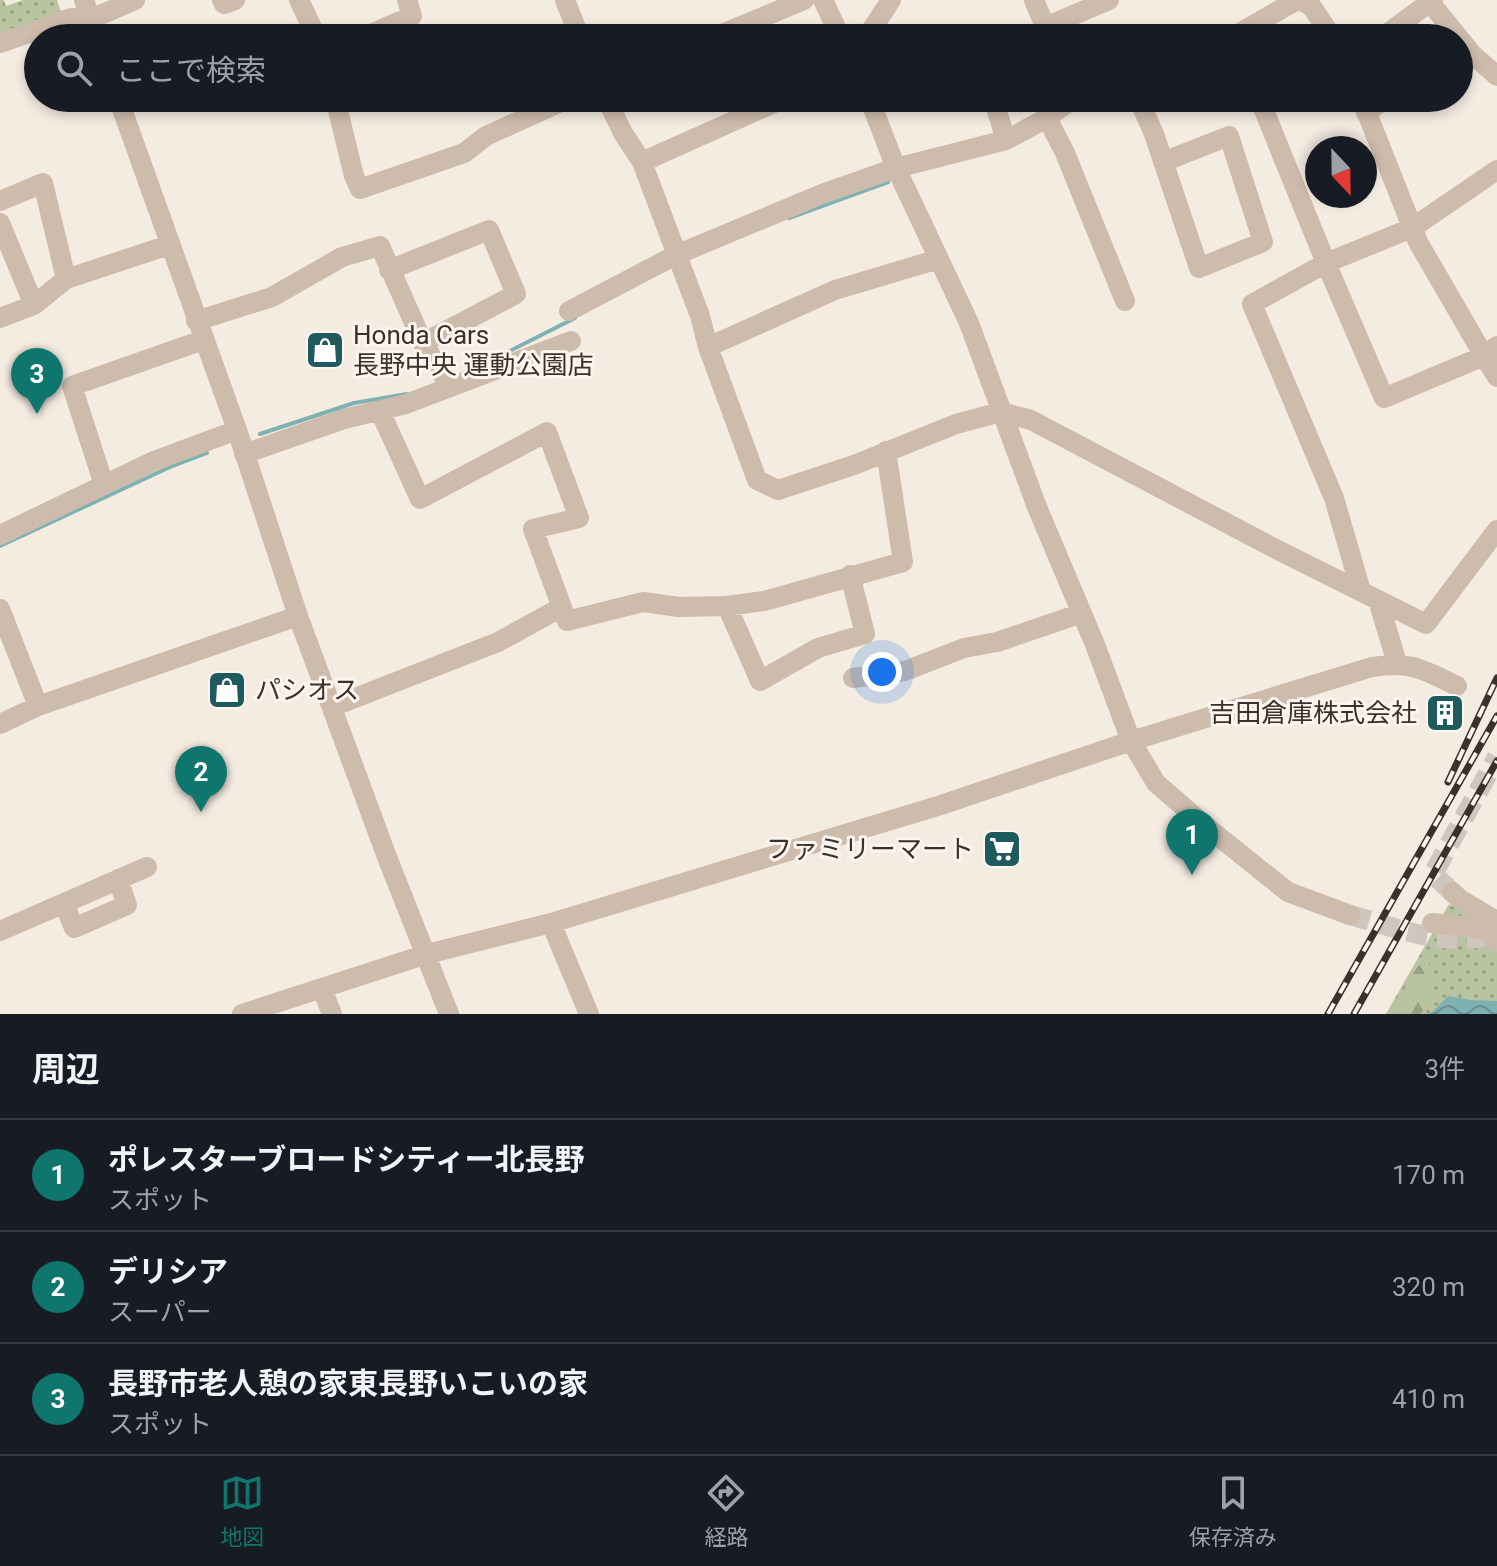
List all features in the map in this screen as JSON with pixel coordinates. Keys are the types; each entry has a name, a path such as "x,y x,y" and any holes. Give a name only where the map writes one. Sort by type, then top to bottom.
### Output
{"street":[{"path":"54,24 71,18 91,19 135,0"},
{"path":"222,0 224,4 235,0"},
{"path":"299,0 310,24"},
{"path":"394,24 412,16 407,0"},
{"path":"565,0 574,24"},
{"path":"746,24 804,0"},
{"path":"823,0 834,24"},
{"path":"875,24 891,0"},
{"path":"1034,0 1043,24"},
{"path":"1064,24 1109,0"},
{"path":"1257,24 1299,0 1312,7 1324,24"},
{"path":"1400,24 1430,1 1448,24"},
{"path":"0,43 24,35"},
{"path":"1473,55 1497,76"},
{"path":"123,112 237,430 298,616 449,1014"},
{"path":"338,112 360,189 464,153 486,136 539,112"},
{"path":"613,112 642,162 757,480 778,490 854,465 956,424 1001,412 1031,420 1426,624 1497,530"},
{"path":"642,162 754,112"},
{"path":"874,112 896,168 981,352 1037,507 1131,741 1156,783 1288,892 1350,915"},
{"path":"997,112 1006,140"},
{"path":"569,311 822,194 896,168 1006,140 1055,112"},
{"path":"1143,112 1199,268 1263,242 1229,136 1163,162"},
{"path":"1265,112 1384,398 1490,351"},
{"path":"1366,112 1412,228 1490,351 1497,377"},
{"path":"1047,118 1065,153 1125,301"},
{"path":"1397,663 1334,498 1252,304 1326,263 1412,228 1497,170"},
{"path":"0,201 43,183 66,279"},
{"path":"0,223 34,305"},
{"path":"389,270 489,230 516,294 423,343"},
{"path":"0,318 34,305 66,279 169,245"},
{"path":"104,485 72,386 272,297 342,257 380,246 423,343 450,386"},
{"path":"708,347 835,290 939,259"},
{"path":"244,454 344,419 406,404 571,341"},
{"path":"380,411 420,499 547,432 579,518 533,529 567,621 643,602 679,607 764,601 903,562 886,451"},
{"path":"0,535 154,461 237,430"},
{"path":"727,606 760,681 818,648 865,634 850,575"},
{"path":"332,707 498,642 560,608"},
{"path":"0,609 38,706"},
{"path":"853,678 905,671 964,648 997,642 1082,613"},
{"path":"0,724 38,706 298,616"},
{"path":"242,1014 427,954 551,923 941,805 1131,741 1372,667 1397,663 1414,666 1457,686"},
{"path":"0,931 64,903 74,928 127,905 118,879 147,867"},
{"path":"1452,892 1497,921"},
{"path":"551,923 589,1014"},
{"path":"1432,923 1486,929 1497,942"},
{"path":"322,989 332,1014"}],"green space":[{"path":"0,0 4,0 6,6 23,0 57,0 62,15 24,24 24,27 0,34"},
{"path":"1449,904 1497,930 1497,1014 1386,1014"},
{"path":"1428,954 1433,1000 1420,1014 1390,1014 1416,969"}],"water":[{"path":"1448,996 1497,1001 1497,1014 1430,1014"}],"waterway":[{"path":"789,218 888,182"},
{"path":"486,363 575,318"},
{"path":"260,434 354,403 407,394"},
{"path":"0,546 207,453"}],"tunnel":[{"path":"1452,892 1433,874 1497,757"},
{"path":"1350,915 1441,938 1478,938 1497,934"}],"railway":[{"path":"1448,782 1497,678"},
{"path":"1328,1014 1497,716"},
{"path":"1354,1014 1497,761"}],"place":[{"name":"Honda Cars 長野中央 運動公園店","path":"325,350"},
{"name":"長野市老人憩の家東長野いこいの家","path":"37,414"},
{"name":"パシオス","path":"227,690"},
{"name":"吉田倉庫株式会社","path":"1445,713"},
{"name":"デリシア","path":"201,812"},
{"name":"ファミリーマート","path":"1002,849"},
{"name":"ポレスターブロードシティー北長野","path":"1192,875"}]}
